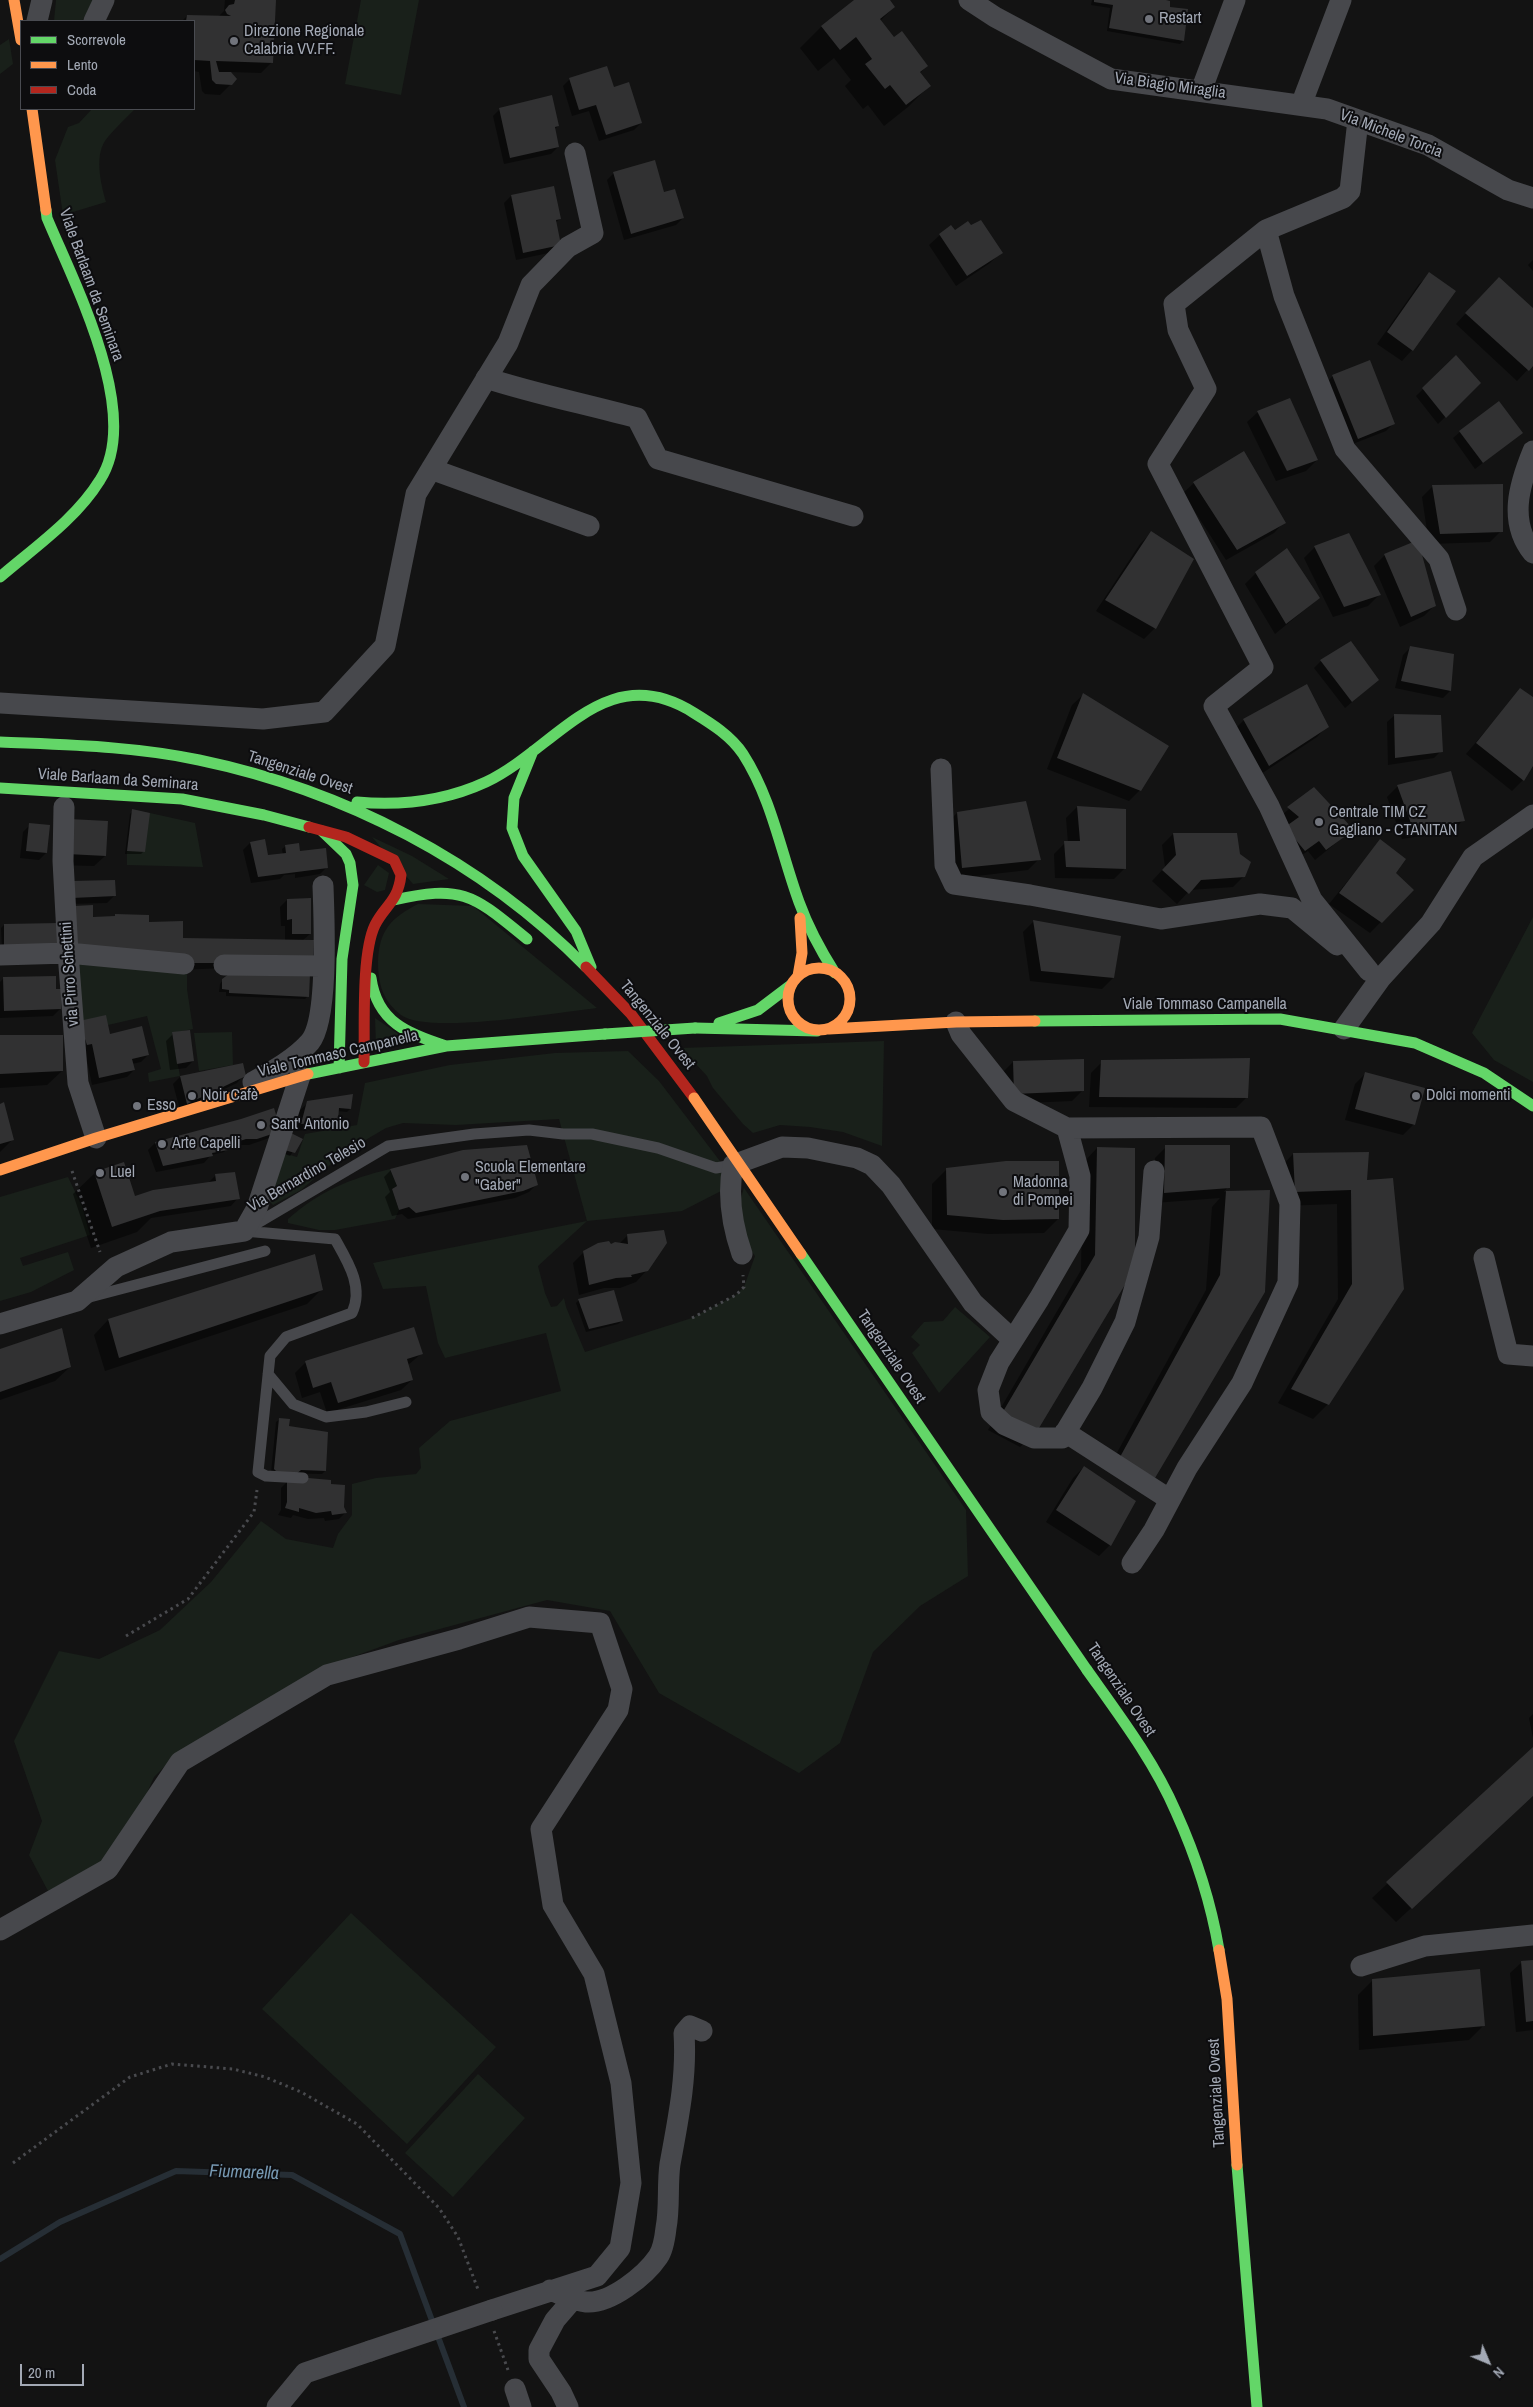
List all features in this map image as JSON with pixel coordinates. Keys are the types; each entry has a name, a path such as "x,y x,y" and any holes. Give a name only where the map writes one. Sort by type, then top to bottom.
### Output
{"main road":[{"path":"14,0 20,34"},
{"name":"Viale Barlaam da Seminara","path":"0,577 72,516 89,497 102,478 109,460 115,424 110,385 97,341 47,218 32,110"},
{"path":"324,795 382,805 435,800 503,773 567,722 586,709 601,702 621,698 655,696 684,706 726,735 742,752 770,809 800,904 823,954 835,973 864,1003"},
{"name":"Tangenziale Ovest","path":"0,742 128,749 177,756 275,780 324,795 391,824 464,867 515,905 594,975 622,1004 694,1098 1135,1739 1161,1782 1179,1820 1201,1876 1216,1933 1227,1999 1235,2138 1257,2407"},
{"path":"534,750 514,796 511,827 518,846 531,867 576,931 594,975"},
{"name":"Viale Barlaam da Seminara","path":"0,788 182,799 264,815 346,837 394,860 401,875 394,900"},
{"path":"321,830 346,854 350,863 353,885 342,959 338,1068"},
{"path":"353,885 362,897"},
{"path":"376,902 394,900 420,893 447,890 461,893 477,900 541,948"},
{"path":"364,1062 367,960 375,925 394,900"},
{"path":"800,904 802,953 795,980 788,995 788,1006 792,1016 799,1024 808,1029 824,1030 838,1024 845,1015 850,997 847,987"},
{"path":"559,956 594,975"},
{"path":"367,960 375,998 385,1013 402,1028 420,1038 446,1046"},
{"path":"795,980 816,968 835,973"},
{"name":"Viale Tommaso Campanella","path":"695,1028 732,1020 768,1006 795,980"},
{"name":"Viale Tommaso Campanella","path":"883,1013 918,1025"},
{"name":"Viale Tommaso Campanella","path":"0,1170 96,1138 300,1076 364,1062 446,1046 695,1028 753,1031 824,1030 956,1022 1280,1019 1416,1043 1484,1073 1533,1106"},
{"path":"326,1044 340,1022"},
{"path":"300,1076 317,1058"}],"street":[{"path":"37,20 42,0"},
{"path":"94,20 104,0"},
{"name":"Via Biagio Miraglia","path":"969,0 995,17 1111,79 1300,105"},
{"path":"1201,91 1235,0"},
{"path":"1300,105 1341,0"},
{"name":"Via Michele Torcia","path":"1300,105 1327,109 1428,145 1508,190 1533,198"},
{"path":"1358,120 1350,191 1343,198 1266,230 1174,304 1178,330 1206,389 1158,464 1263,667 1214,706 1269,806 1312,900 1375,975"},
{"path":"0,703 263,719 324,712 385,646 416,494 508,343 532,285 568,247 593,233 575,153"},
{"path":"1266,230 1284,296 1345,449 1439,559 1456,610"},
{"path":"486,378 531,393 556,396 637,418 658,459 853,516"},
{"path":"1533,451 1525,470 1516,509 1524,542 1533,553"},
{"path":"431,469 589,526"},
{"path":"941,769 945,865 954,884 1030,895 1161,919 1260,904 1292,908 1375,975"},
{"name":"via Pirro Schettini","path":"64,807 68,954 78,1083 96,1138"},
{"path":"1344,1029 1375,975 1431,923 1473,856 1533,815"},
{"path":"220,1100 280,1067 310,1041 319,1022 323,886"},
{"path":"0,955 68,954 184,964"},
{"path":"224,965 322,966"},
{"path":"956,1022 961,1034 1014,1101 1068,1128 1261,1128 1290,1203 1288,1283 1242,1384 1169,1499 1154,1530 1132,1563"},
{"name":"Via Bernardino Telesio","path":"0,1324 78,1301 116,1267 171,1242 244,1230 258,1208 300,1076"},
{"path":"1068,1128 1080,1176 1079,1230 998,1362 988,1390 991,1412 1005,1425 1034,1438 1062,1438 1092,1388 1125,1322 1149,1237 1154,1171"},
{"path":"742,1254 734,1229 729,1184 732,1165 782,1146 808,1148 857,1158 872,1165 891,1185 973,1303 1012,1340"},
{"path":"1484,1258 1508,1354 1533,1356"},
{"path":"1066,1432 1169,1499"},
{"path":"0,1930 108,1869 180,1762 327,1675 459,1639 529,1617 600,1623 622,1689 618,1710 541,1829 553,1904 594,1974 621,2083 631,2183 620,2248 597,2276 488,2309 305,2373 288,2402"},
{"path":"1361,1966 1425,1946 1533,1935"},
{"path":"550,2290 586,2302 600,2301 615,2295 631,2284 659,2256 666,2227 670,2166 681,2111 685,2055 684,2032 690,2026 702,2031"},
{"path":"568,2407 561,2392 539,2359 539,2350 555,2320 574,2298"}],"lane":[{"name":"Via Bernardino Telesio","path":"244,1230 294,1203 388,1146 474,1134 529,1130 563,1134 592,1134 658,1148 716,1168 732,1165"},
{"name":"Via Bernardino Telesio","path":"244,1230 335,1239 351,1269 358,1300 352,1313 286,1337 270,1356 258,1472"},
{"path":"78,1301 265,1251"},
{"path":"268,1374 293,1404 326,1417 366,1412 406,1402"},
{"path":"258,1472 266,1476 303,1478"}],"path":[{"path":"65,1149 101,1254"},
{"path":"692,1318 736,1295 744,1287 742,1254"},
{"path":"126,1636 188,1599 254,1512 258,1472"},
{"path":"13,2163 130,2077 172,2064 233,2069 265,2077 301,2092 357,2124 439,2208 458,2237 488,2309 518,2398"}],"shaded area":[{"path":"56,0 94,0 83,20 54,20"},
{"path":"361,0 419,0 401,95 345,84"},
{"path":"9,39 13,64 0,74 0,45"},
{"path":"91,110 134,110 103,144 99,160 106,202 63,215 55,160 68,127 79,123"},
{"path":"150,813 195,823 203,867 127,865 127,851"},
{"path":"372,837 412,856 449,879 413,884"},
{"path":"378,865 389,873 385,890 377,892 364,885"},
{"path":"418,904 473,906 597,1008 465,1023 416,1021 401,1015 390,1004 383,992 378,970 379,951 381,941 388,926 400,914"},
{"path":"1533,917 1533,1082 1494,1060 1472,1033"},
{"path":"75,962 187,967 187,989 193,1029 172,1033 180,1076 149,1082 148,1073 161,1069 147,1016 108,1025 79,1021"},
{"path":"375,1018 407,1040 376,1045"},
{"path":"232,1032 233,1065 199,1071 194,1033"},
{"path":"884,1041 882,1146 843,1132 810,1127 780,1125 753,1133 743,1124 713,1088 707,1076 681,1048"},
{"path":"628,1051 659,1081 726,1169 723,1190 682,1211 587,1221 559,1119 456,1125 403,1123 386,1128 345,1152 301,1190 273,1205 268,1200 283,1153 297,1157 305,1134 357,1125 365,1083 450,1065 555,1053"},
{"path":"390,1169 397,1186 392,1189 399,1210 395,1219 335,1230 319,1230 288,1223 288,1219 300,1209 336,1187 361,1177"},
{"path":"68,1177 82,1206 90,1235 20,1258 23,1266 68,1252 74,1270 31,1292 0,1301 0,1197"},
{"path":"744,1188 966,1510 968,1576 920,1606 873,1652 840,1743 799,1773 659,1693 610,1611 547,1600 399,1640 325,1667 173,1758 154,1777 139,1811 101,1862 48,1891 29,1855 42,1821 14,1741 59,1651 99,1659 160,1630 211,1582 261,1521 286,1539 333,1548 338,1534 352,1515 352,1484 376,1478 416,1474 421,1468 419,1448 450,1421 561,1391 546,1333 445,1358 438,1343 426,1286 383,1289 373,1263 587,1221 538,1266 551,1307 557,1306 564,1298 585,1352 692,1318 736,1295 744,1287 755,1256 747,1245 739,1204"},
{"path":"955,1307 990,1337 939,1393 912,1353 920,1345 911,1337 924,1322 943,1321"},
{"path":"351,1913 496,2047 407,2144 262,2009"},
{"path":"478,2074 525,2118 453,2197 405,2153"}],"building":[{"name":"Direzione Regionale Calabria VV.FF.","path":"235,0 276,0 273,63 216,61 219,72 231,72 237,79 232,85 216,84 212,80 210,61 195,60 195,20 186,20 187,15 231,16 225,10 229,5 234,4"},
{"path":"854,0 890,0 895,7 880,19 894,37 902,31 928,66 920,72 931,86 906,105 890,85 885,89 865,64 872,59 856,37 840,50 821,26"},
{"name":"Restart","path":"1094,0 1166,0 1170,1 1170,7 1188,9 1184,41 1109,28 1113,5 1094,2"},
{"path":"607,66 614,87 629,82 642,123 606,135 596,105 579,110 569,78"},
{"path":"552,95 559,126 555,127 559,147 510,158 499,108"},
{"path":"655,160 664,192 675,189 684,218 631,234 613,172"},
{"path":"554,186 561,219 556,220 561,245 523,253 511,195"},
{"path":"981,220 1003,253 967,276 939,234 951,225 955,230 968,221 971,225"},
{"path":"1429,272 1456,291 1413,351 1387,332"},
{"path":"1499,277 1533,308 1533,366 1529,371 1465,313"},
{"path":"1456,355 1481,383 1446,418 1422,388"},
{"path":"1370,360 1395,424 1358,439 1332,375"},
{"path":"1290,398 1318,460 1287,471 1257,411"},
{"path":"1499,401 1523,433 1483,463 1459,431"},
{"path":"1244,451 1286,523 1237,550 1193,482"},
{"path":"1503,484 1503,532 1440,534 1432,485"},
{"path":"1151,531 1194,559 1156,629 1105,600"},
{"path":"1349,533 1381,595 1344,607 1314,546"},
{"path":"1418,540 1436,606 1411,617 1384,554"},
{"path":"1287,548 1320,598 1286,624 1255,572"},
{"path":"1351,641 1379,680 1352,702 1320,660"},
{"path":"1410,646 1454,654 1451,691 1401,681"},
{"path":"1307,684 1329,727 1269,766 1243,719"},
{"path":"1520,688 1533,697 1533,766 1524,781 1476,743"},
{"path":"1083,693 1169,746 1141,791 1057,758"},
{"path":"1394,714 1441,715 1443,752 1395,758"},
{"path":"1451,771 1465,821 1413,829 1397,785"},
{"name":"Centrale TIM CZ Gagliano - CTANITAN","path":"1314,787 1354,830 1326,850 1319,841 1305,851 1285,827 1299,817 1287,807"},
{"path":"1026,801 1041,860 962,868 957,812"},
{"path":"1077,806 1126,809 1126,869 1066,867 1064,841 1080,841"},
{"path":"132,809 150,813 145,852 127,851"},
{"path":"69,819 108,821 106,856 67,854"},
{"path":"29,823 50,825 47,853 26,851"},
{"path":"1173,833 1237,833 1240,854 1251,862 1245,877 1201,880 1189,894 1162,870 1176,855"},
{"path":"265,839 268,855 286,853 285,845 299,843 300,851 326,848 328,868 258,877 250,842"},
{"path":"1380,839 1406,859 1396,873 1414,890 1382,923 1339,893"},
{"path":"115,880 116,896 72,898 72,881"},
{"path":"311,898 311,934 292,934 292,919 287,920 287,899"},
{"path":"93,905 93,917 115,916 115,914 149,915 149,922 183,921 183,938 314,940 313,963 184,963 75,950 74,906"},
{"path":"1033,920 1121,936 1114,978 1041,971"},
{"path":"59,923 59,945 4,946 4,924"},
{"path":"229,974 310,974 309,997 229,993 229,990 222,989 222,979"},
{"path":"56,976 56,989 61,989 61,1009 4,1011 3,977"},
{"path":"106,1015 110,1034 142,1026 149,1055 132,1059 135,1070 99,1078 92,1044 87,1045 79,1021"},
{"path":"190,1030 194,1061 177,1064 172,1032"},
{"path":"0,1035 63,1035 63,1071 0,1074"},
{"path":"1250,1058 1248,1098 1099,1097 1101,1060"},
{"path":"1084,1059 1084,1091 1014,1094 1013,1061"},
{"path":"243,1063 246,1076 187,1104 180,1076"},
{"path":"1365,1072 1425,1088 1415,1125 1355,1109"},
{"path":"353,1094 351,1109 339,1108 338,1121 301,1124 307,1101"},
{"path":"4,1102 14,1140 0,1144 0,1104"},
{"path":"274,1108 281,1131 257,1139 246,1139 227,1145 228,1150 212,1153 213,1156 163,1166 155,1142 241,1119"},
{"path":"291,1133 303,1139 295,1153 281,1149"},
{"name":"Scuola Elementare \"Gaber\"","path":"527,1145 538,1185 523,1191 416,1213 409,1207 399,1210 392,1189 397,1186 390,1169 463,1150"},
{"path":"1165,1145 1230,1145 1230,1188 1164,1193"},
{"path":"1097,1147 1135,1148 1135,1268 1036,1433 1001,1415 1095,1255"},
{"path":"1369,1152 1367,1180 1393,1178 1404,1289 1329,1405 1291,1389 1352,1284 1351,1190 1295,1192 1293,1153"},
{"name":"Madonna di Pompei","path":"1006,1161 1059,1161 1059,1219 1003,1220 947,1215 946,1168"},
{"path":"124,1162 135,1196 153,1190 216,1181 215,1174 235,1172 240,1199 160,1211 112,1227 94,1172"},
{"path":"1270,1190 1265,1292 1155,1478 1120,1457 1220,1275 1226,1191"},
{"path":"664,1230 667,1243 648,1271 631,1275 632,1277 616,1278 589,1285 583,1251 598,1243 609,1241 611,1244 615,1242 628,1244 627,1234"},
{"path":"315,1254 323,1290 119,1358 108,1319"},
{"path":"614,1290 623,1321 589,1329 578,1299"},
{"path":"414,1327 423,1354 407,1359 413,1380 338,1403 331,1382 313,1388 305,1361"},
{"path":"62,1328 71,1367 0,1392 0,1349"},
{"path":"279,1418 290,1419 289,1426 328,1432 326,1471 301,1470 295,1475 279,1474 274,1469"},
{"path":"1084,1466 1136,1501 1111,1546 1056,1510"},
{"path":"308,1478 331,1480 331,1484 345,1485 344,1507 347,1513 332,1515 331,1511 316,1513 299,1508 299,1512 285,1508 287,1502 287,1480"},
{"path":"1533,1747 1533,1796 1412,1909 1386,1882"},
{"path":"1533,1960 1533,2021 1526,2022 1521,1961"},
{"path":"1480,1969 1485,2026 1373,2036 1372,1979"}],"waterway":[{"name":"Fiumarella","path":"0,2259 60,2222 176,2171 292,2175 400,2234 464,2407"}],"traffic: fast":[{"path":"0,577 54,532 79,507 100,480 111,452 114,420 109,385 100,349 73,277 47,218 46,210"},
{"path":"357,802 423,801 455,794 486,782 512,767 560,730 608,701 634,695 663,698 694,713 714,726 727,736 743,754 753,771 769,808 803,911 815,939 835,973"},
{"path":"0,742 100,747 174,755 253,773 306,790 408,835 456,863 502,894 545,929 586,967"},
{"path":"533,751 514,798 512,828 523,856 576,931 591,967"},
{"path":"0,788 182,799 264,815 309,827"},
{"path":"322,831 346,854 350,863 353,885 342,959 339,1068"},
{"path":"394,900 437,893 467,897 494,913 527,939"},
{"path":"371,978 374,993 387,1016 407,1031 446,1046"},
{"path":"719,1023 758,1010 791,985"},
{"path":"1035,1021 1280,1019 1415,1043 1484,1073 1533,1106"},
{"path":"695,1028 817,1031"},
{"path":"605,1034 695,1028"},
{"path":"308,1074 446,1046 605,1034"},
{"path":"801,1254 1087,1670"},
{"path":"1087,1670 1135,1739 1167,1793 1202,1880 1219,1950"},
{"path":"1237,2165 1257,2407"}],"traffic: slow":[{"path":"14,0 20,34"},
{"path":"32,110 46,210"},
{"path":"798,976 802,953 800,918"},
{"path":"819,968 831,970 841,977 848,987 850,999 848,1011 841,1021 831,1028 819,1030 807,1028 797,1021 790,1011 788,999 790,987 797,977 807,970 819,968"},
{"path":"829,1029 956,1022 1035,1021"},
{"path":"0,1170 96,1138 308,1074"},
{"path":"694,1098 801,1254"},
{"path":"1219,1950 1227,1999 1237,2165"}],"traffic: jam":[{"path":"309,827 346,837 394,860 401,875 397,891 375,925 371,938 366,972 364,1062"},
{"path":"586,967 631,1014 694,1098"}],"place":[{"name":"Restart","path":"1149,19"},
{"name":"Direzione Regionale Calabria VV.FF.","path":"234,41"},
{"name":"Centrale TIM CZ Gagliano - CTANITAN","path":"1319,822"},
{"name":"Noir Cafè","path":"192,1096"},
{"name":"Dolci momenti","path":"1416,1096"},
{"name":"Esso","path":"137,1106"},
{"name":"Sant' Antonio","path":"261,1125"},
{"name":"Arte Capelli","path":"162,1144"},
{"name":"Luel","path":"100,1173"},
{"name":"Scuola Elementare \"Gaber\"","path":"465,1177"},
{"name":"Madonna di Pompei","path":"1003,1192"}]}
